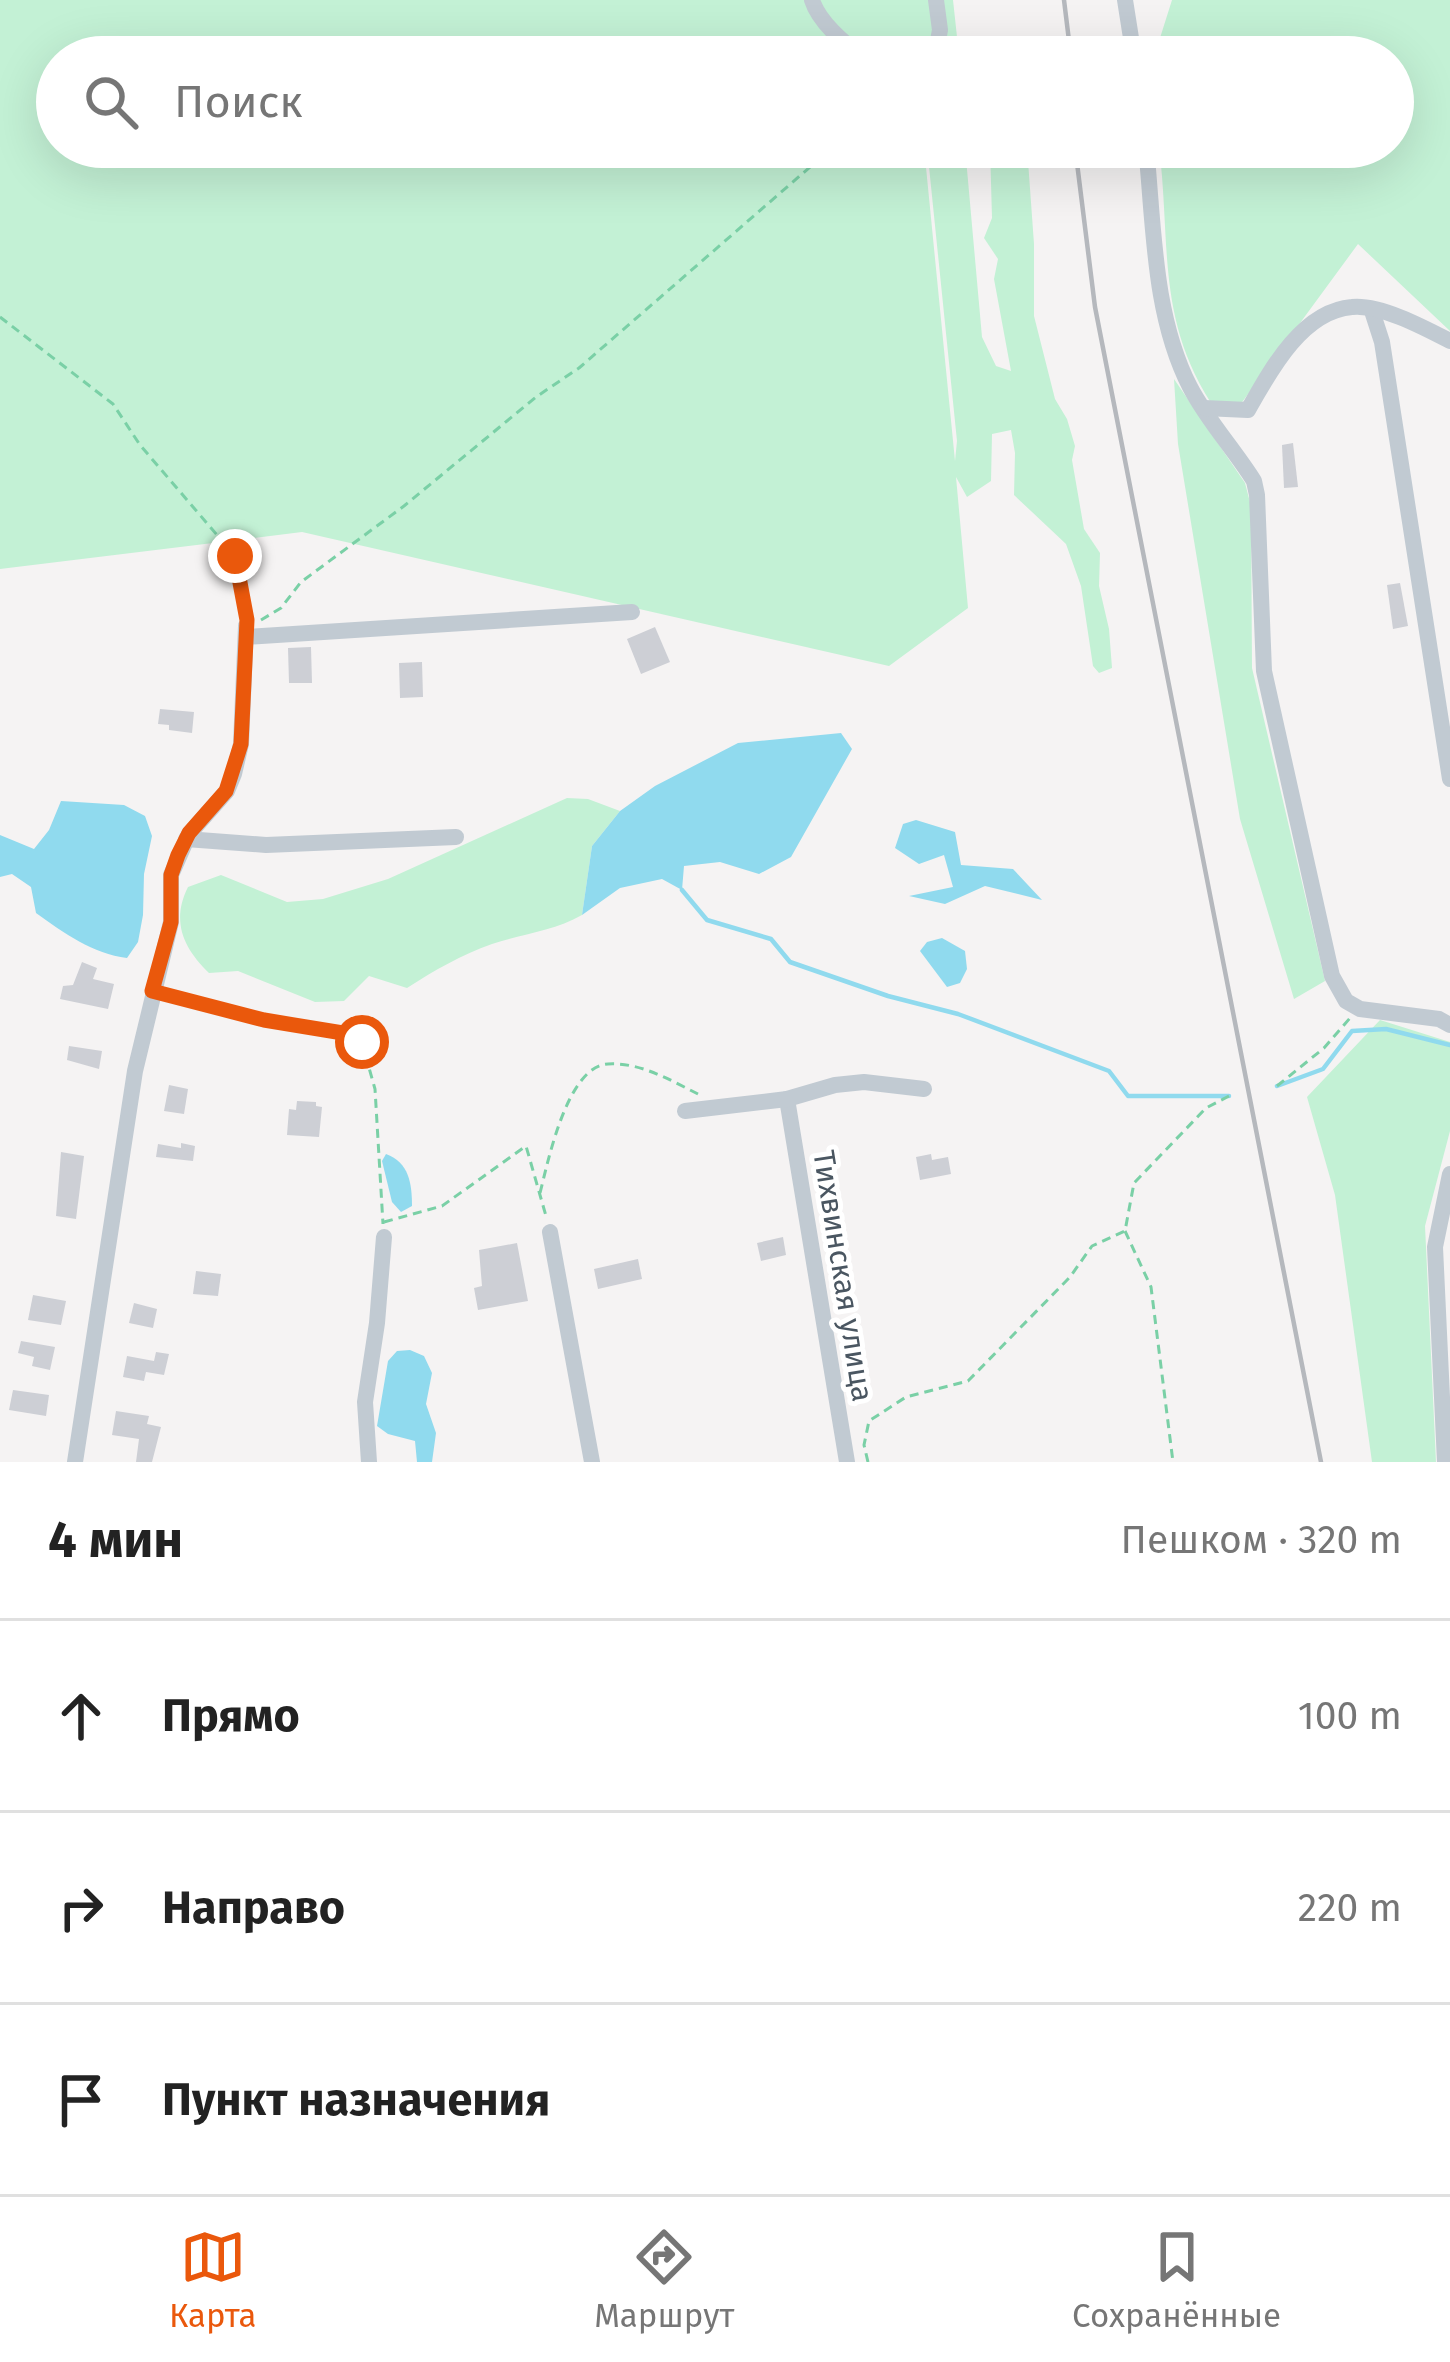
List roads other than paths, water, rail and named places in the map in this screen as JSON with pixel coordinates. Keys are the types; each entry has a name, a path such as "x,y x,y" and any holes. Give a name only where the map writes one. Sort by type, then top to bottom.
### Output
{"street":[{"path":"812,0 812,7 837,36"},
{"path":"936,0 939,36"},
{"path":"1125,0 1131,36"},
{"path":"1148,168 1162,299 1179,364 1254,481 1264,670 1332,976 1352,1004 1439,1018 1450,1024"},
{"path":"1204,408 1248,410 1305,329 1327,313 1356,306 1408,320 1450,340"},
{"path":"1372,311 1382,342 1450,779"},
{"path":"75,1462 135,1071 171,922 171,875 186,839 226,791 234,773 241,744 247,627 632,612"},
{"path":"186,839 266,844 456,837"},
{"path":"685,1111 787,1099 864,1082 924,1089"},
{"name":"Тихвинская улица","path":"787,1099 847,1462"},
{"path":"1445,1462 1435,1247 1450,1178"},
{"path":"369,1462 365,1402 377,1323 383,1230"},
{"path":"550,1232 592,1462"}],"water":[{"path":"841,733 852,749 791,857 759,874 720,862 684,866 682,890 662,879 620,888 582,915 592,846 620,811 655,786 738,743"},
{"path":"61,801 124,805 145,816 152,836 144,874 143,915 138,942 127,958 68,935 36,913 31,887 12,874 0,877 0,835 34,849 49,830"},
{"path":"916,820 955,832 961,865 1013,869 1042,900 985,886 945,904 909,896 953,887 944,855 919,864 895,848 903,824"},
{"path":"942,938 965,951 967,969 960,983 947,987 920,951 927,942"},
{"path":"386,1154 400,1162 410,1182 412,1206 401,1212 392,1202 382,1161"},
{"path":"397,1351 424,1356 432,1373 426,1404 436,1433 432,1462 417,1462 415,1441 377,1426 388,1361"}],"waterway":[{"path":"682,890 707,920 771,939 790,962 958,1014 1109,1071 1128,1096 1229,1096"},
{"path":"1277,1086 1323,1069 1352,1031 1386,1029 1450,1045"}],"railway":[{"path":"1064,0 1068,36"},
{"path":"1078,168 1095,307 1321,1462"}]}
